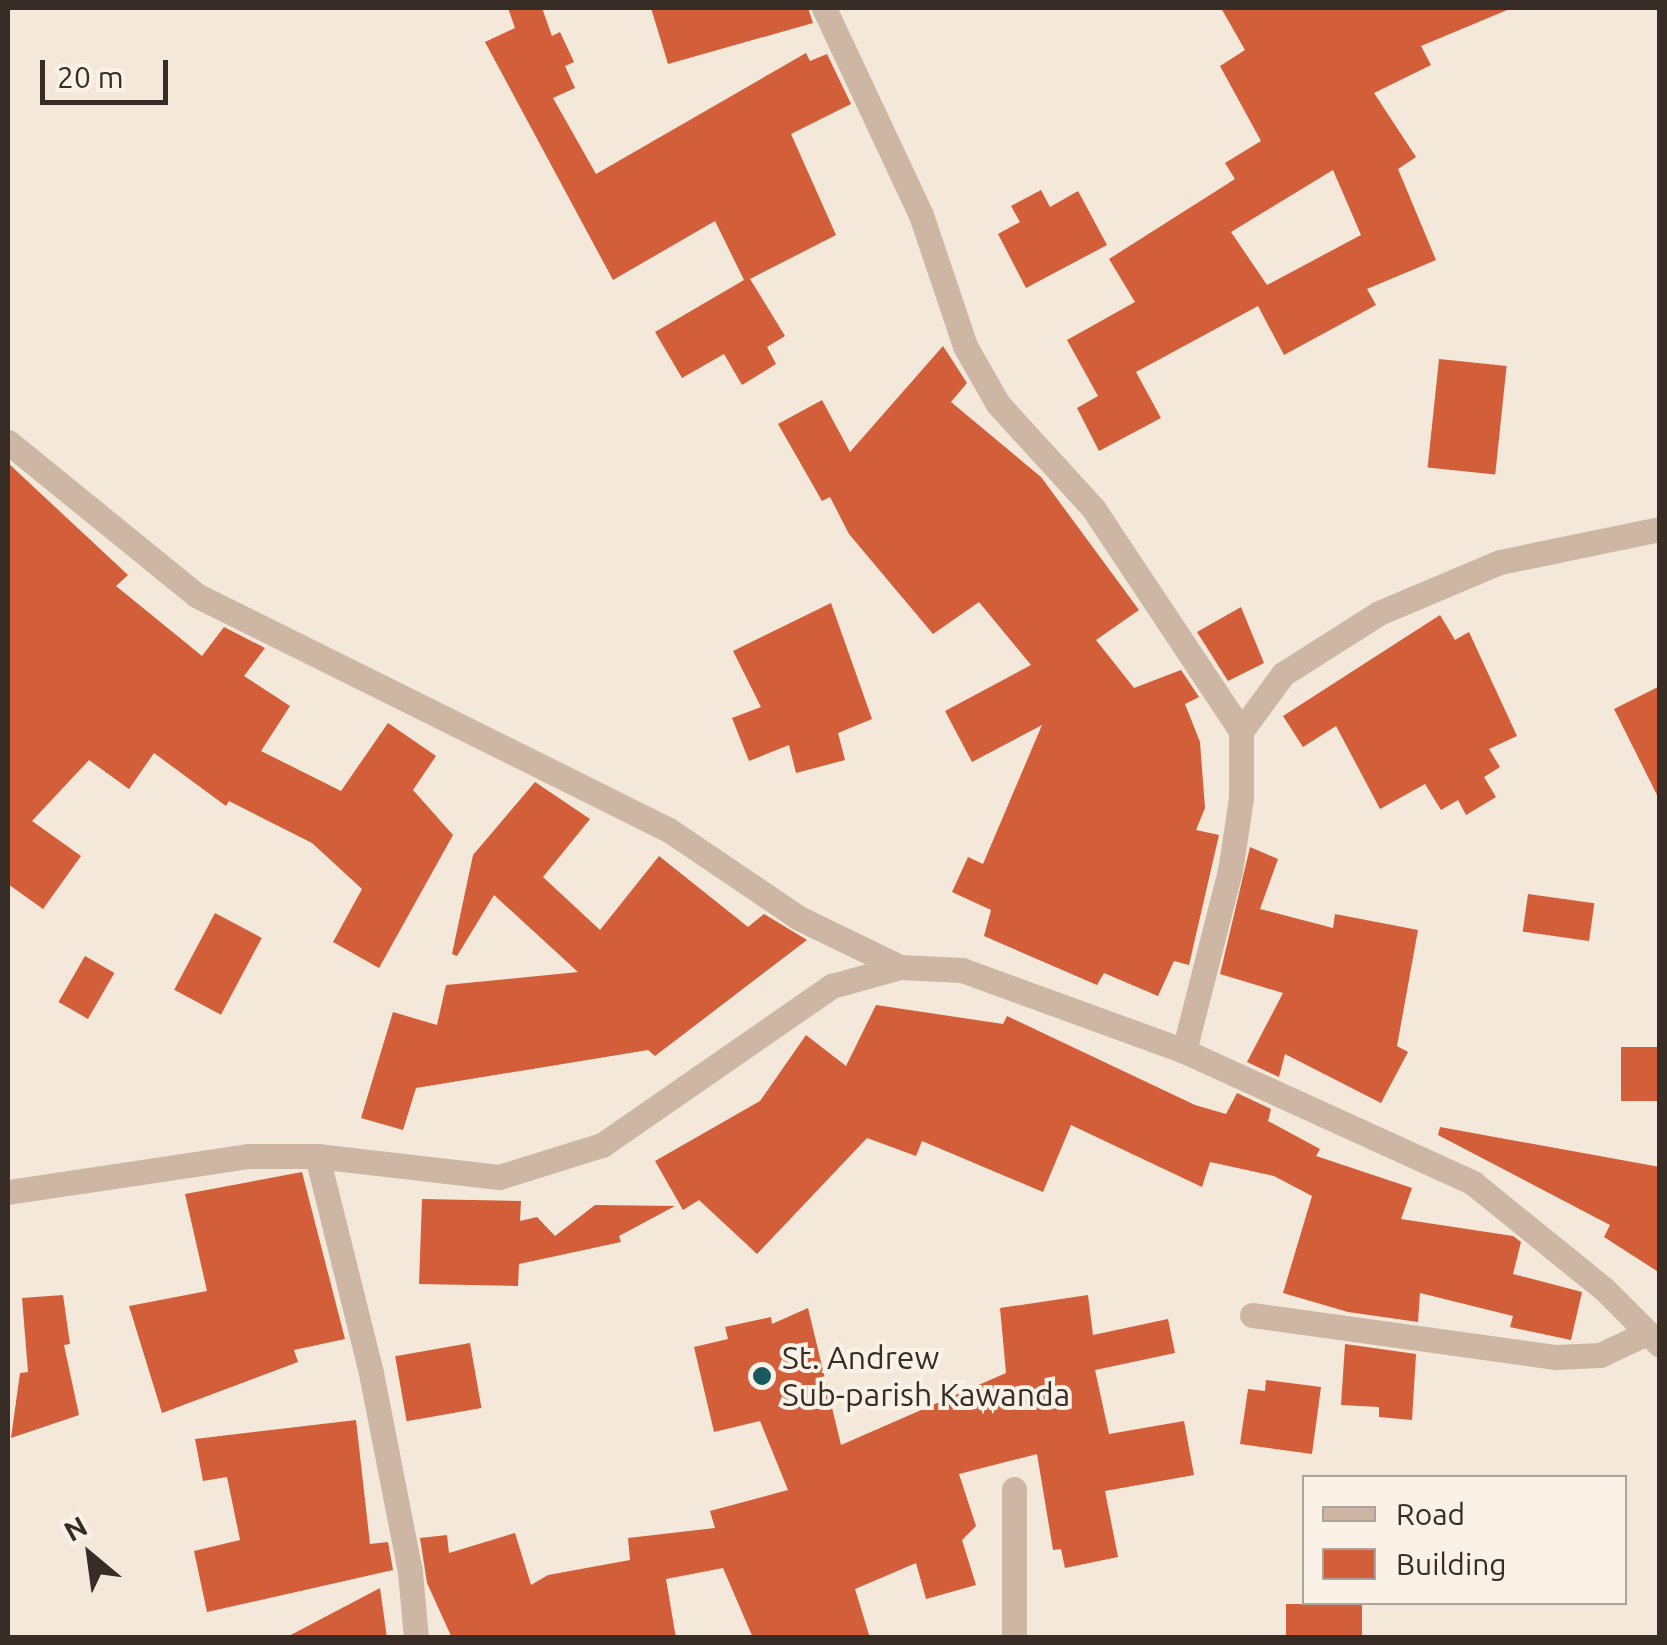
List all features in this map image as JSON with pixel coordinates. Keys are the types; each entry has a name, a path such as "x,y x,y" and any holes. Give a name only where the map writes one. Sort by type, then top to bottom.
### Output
{"street":[{"path":"824,8 922,215 965,346 1019,432 1059,464 1092,508 1242,732"},
{"path":"8,442 196,595 669,830 799,918 900,967"},
{"path":"1184,1052 1230,871 1241,798 1242,732 1283,674 1379,613 1500,562 1660,529"},
{"path":"8,1192 133,1169 250,1156 317,1156 499,1177 561,1162 602,1145 832,986 900,967 962,970 1184,1052 1472,1183 1654,1339"},
{"path":"317,1156 371,1373 410,1572 416,1638"},
{"path":"1252,1315 1556,1357 1600,1354 1654,1339"},
{"path":"1014,1489 1014,1638"}],"building":[{"path":"508,8 542,8 552,36 560,32 574,62 565,66 575,88 553,98 596,174 806,53 810,61 827,54 851,104 791,134 836,235 750,279 785,336 767,347 776,364 742,385 724,354 682,378 655,332 744,280 715,221 613,280 485,42 515,28"},
{"path":"651,8 808,8 813,23 668,64"},
{"path":"1221,8 1512,8 1421,46 1431,65 1374,93 1416,157 1398,169 1436,260 1367,289 1376,305 1284,355 1258,306 1136,372 1161,418 1099,451 1077,408 1098,396 1067,340 1135,302 1109,259 1235,179 1225,163 1261,141 1220,66 1245,50","holes":["1333,170 1361,235 1267,285 1231,232"]},
{"path":"1041,190 1050,207 1078,191 1107,245 1026,288 998,234 1020,222 1011,206"},
{"path":"943,346 967,383 951,402 1041,477 1139,610 1096,640 1134,688 1181,670 1199,697 1185,704 1200,742 1205,808 1196,830 1219,835 1189,965 1174,961 1158,996 1104,973 1097,985 984,936 991,910 952,892 968,857 983,864 1042,725 972,762 945,711 1031,665 979,602 933,634 849,534 830,497 822,501 778,424 822,400 850,452"},
{"path":"1439,359 1507,366 1495,475 1428,467"},
{"path":"8,463 128,575 116,586 202,656 224,627 265,648 244,676 290,706 261,751 341,791 388,723 436,756 413,790 453,835 379,968 333,942 362,889 312,843 229,801 226,806 154,753 129,789 89,760 32,821 81,856 43,909 8,884"},
{"path":"831,603 872,719 838,733 845,760 796,773 789,745 749,761 732,718 761,707 733,651"},
{"path":"1241,607 1264,663 1228,681 1197,632"},
{"path":"1440,615 1455,640 1469,632 1517,736 1489,749 1500,767 1484,777 1496,797 1466,815 1458,800 1441,810 1425,784 1380,809 1336,726 1303,747 1283,716"},
{"path":"1660,686 1660,801 1614,709"},
{"path":"535,782 590,819 543,877 600,930 659,856 748,927 764,914 807,940 655,1056 648,1050 416,1088 403,1130 361,1118 393,1012 437,1025 446,985 578,972 494,895 457,956 452,954 473,855"},
{"path":"1250,847 1278,859 1260,909 1333,928 1335,914 1418,930 1397,1046 1408,1052 1381,1103 1285,1054 1279,1077 1247,1062 1283,993 1220,974"},
{"path":"1528,894 1594,903 1589,941 1523,932"},
{"path":"215,913 262,938 221,1015 174,990"},
{"path":"85,956 114,973 88,1019 58,1002"},
{"path":"876,1005 1003,1024 1007,1016 1195,1105 1226,1114 1237,1093 1271,1109 1268,1121 1320,1149 1316,1156 1412,1188 1401,1219 1513,1236 1521,1242 1513,1274 1582,1292 1571,1340 1510,1327 1513,1316 1420,1293 1418,1322 1348,1312 1283,1293 1312,1196 1274,1176 1210,1162 1202,1187 1071,1125 1043,1192 922,1141 916,1156 867,1138 757,1254 699,1200 683,1210 655,1161 760,1101 806,1035 846,1066"},
{"path":"1621,1047 1660,1047 1660,1101 1621,1101"},
{"path":"1440,1127 1660,1167 1660,1273 1604,1237 1610,1225 1438,1135"},
{"path":"302,1172 345,1339 294,1350 298,1362 162,1413 129,1306 207,1291 185,1194"},
{"path":"422,1199 521,1201 520,1221 537,1217 555,1236 595,1205 675,1206 619,1236 621,1242 519,1264 518,1286 419,1284"},
{"path":"63,1295 70,1344 64,1345 79,1415 11,1438 20,1373 28,1372 22,1298"},
{"path":"1088,1295 1093,1335 1168,1319 1175,1353 1095,1370 1109,1434 1184,1421 1194,1475 1105,1491 1118,1557 1065,1568 1061,1549 1053,1550 1037,1454 959,1474 976,1526 962,1540 976,1585 926,1599 916,1563 855,1589 870,1638 753,1638 723,1568 666,1579 676,1638 452,1638 427,1583 420,1538 447,1535 449,1553 515,1533 531,1585 548,1575 630,1560 628,1538 715,1528 710,1511 788,1490 760,1421 714,1432 694,1347 728,1339 725,1327 771,1317 772,1324 808,1308 841,1445 1006,1373 1000,1308"},
{"path":"470,1343 481,1408 407,1421 395,1356"},
{"path":"1345,1344 1416,1354 1412,1420 1379,1417 1379,1407 1341,1405"},
{"path":"1266,1380 1321,1387 1312,1454 1240,1444 1248,1389 1265,1391"},
{"path":"356,1420 370,1544 388,1542 393,1570 207,1612 194,1551 240,1540 227,1477 203,1481 195,1439"},
{"path":"380,1588 387,1638 285,1638"},
{"path":"1286,1604 1362,1605 1362,1638 1286,1638"}],"place":[{"name":"St. Andrew Sub-parish Kawanda","path":"762,1376"}]}
